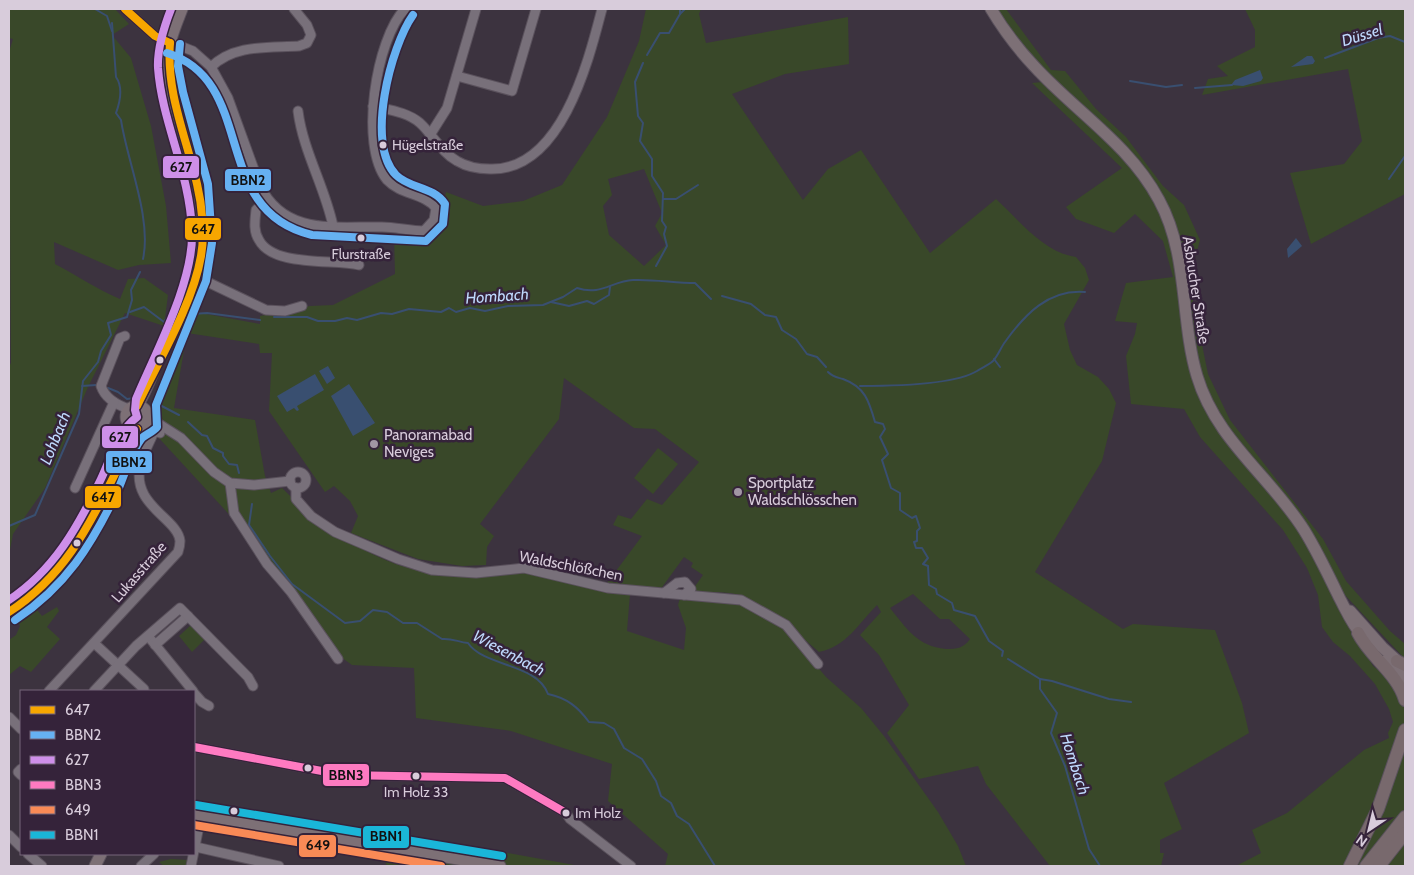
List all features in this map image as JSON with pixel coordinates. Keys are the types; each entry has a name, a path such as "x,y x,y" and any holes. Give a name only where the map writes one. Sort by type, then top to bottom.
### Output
{"highway":[{"path":"1358,633 1367,649 1401,687 1405,700"},
{"path":"1350,866 1378,809 1405,729"},
{"path":"1366,866 1405,817"},
{"path":"1379,866 1405,833"},
{"path":"1384,866 1405,843"}],"main road":[{"path":"136,427 126,422 131,409 171,343 172,333 197,277 202,243 199,193 172,94 168,66 170,43 182,9"},
{"name":"Asbrucher Straße","path":"991,9 1013,42 1034,66 1118,145 1154,191 1175,239 1190,352 1206,402 1231,442 1296,518 1338,603 1358,633 1405,679"},
{"path":"9,612 36,594 62,568 86,532 136,427 148,422 131,409"},
{"name":"Asbrucher Straße","path":"1338,603 1402,664"},
{"path":"197,816 500,866"}],"street":[{"path":"125,9 155,36 193,51 211,67 228,98 267,199 280,212 294,221 310,226 388,227 424,231 434,220 436,208 432,204 398,189 382,172 373,139 373,94 395,21 405,9"},
{"path":"211,67 220,57 235,50 299,46 307,43 311,35 307,25 294,9"},
{"path":"430,135 447,108 476,9"},
{"path":"457,76 512,91 536,9"},
{"path":"373,106 399,112 419,123 457,161 482,169 498,170 514,166 534,154 550,136 573,97 589,60 602,9"},
{"path":"298,111 307,150 330,210 333,226"},
{"path":"267,199 256,210 254,228 259,241 265,248 294,259 343,261 359,265"},
{"path":"197,277 266,310 285,311 302,306"},
{"path":"125,336 120,338 101,386 105,395 181,438 214,472 230,485 234,513 267,564 291,592 338,659"},
{"path":"75,488 131,409"},
{"path":"136,427 155,430 178,443 211,476 230,485"},
{"name":"Lukasstraße","path":"50,690 178,552 180,541 178,534 148,501 140,481 140,464 155,430"},
{"name":"Waldschlößchen","path":"230,485 254,490 273,485 293,484 296,499 320,523 414,565 432,570 476,573 524,568 608,588 741,600 764,611 786,625 818,664"},
{"path":"664,593 677,583 685,582 691,589 683,595"},
{"path":"95,690 148,636 180,608 248,677 253,686"},
{"path":"155,645 188,616"},
{"path":"148,636 191,690"},
{"path":"94,643 144,688"},
{"path":"195,694 209,706"},
{"path":"9,717 20,725"},
{"path":"195,747 343,774 505,778 566,812 570,819 632,866"},
{"path":"197,816 195,849 279,866"},
{"path":"9,835 20,846"},
{"path":"29,855 42,866"},
{"path":"141,866 153,855"}],"green space":[{"path":"9,9 115,9 129,24 112,35 131,58 151,126 166,206 171,263 139,265 118,270 54,242 55,264 120,299 128,279 144,278 168,295 164,326 125,313 88,387 45,488 13,534 9,555 9,367 11,363 9,52 13,39 9,38"},
{"path":"646,9 701,9 699,14 706,43 848,17 849,64 785,74 732,94 803,200 828,169 861,150 930,253 996,199 1023,226 1043,242 1064,254 1076,257 1085,268 1089,280 1064,324 1070,350 1077,365 1098,377 1109,389 1116,403 1102,461 1035,572 1123,629 1133,624 1215,630 1242,703 1249,733 1164,783 1182,829 1160,840 1160,853 1164,853 1161,866 1050,866 986,784 978,766 919,779 887,733 909,705 879,655 860,635 881,612 877,605 844,640 829,649 819,652 767,610 744,597 730,593 691,592 703,575 691,567 693,563 684,557 660,590 607,583 642,536 613,525 618,515 631,519 647,499 662,505 699,462 655,429 634,428 564,378 559,419 480,524 494,536 487,547 486,565 462,566 418,559 351,533 358,516 350,501 334,486 325,492 269,411 272,353 260,353 259,344 187,333 174,408 255,420 265,476 271,493 282,488 335,533 376,556 397,564 419,571 442,575 509,572 532,573 630,594 627,631 684,650 686,628 678,605 680,598 740,604 784,627 826,677 861,708 884,736 938,812 958,846 966,866 665,866 668,854 608,801 612,764 511,731 416,718 414,668 352,665 334,652 248,535 157,436 155,403 190,311 260,324 260,316 310,306 333,305 395,274 394,235 429,239 441,220 446,192 483,206 523,201 562,185 607,117 639,41","holes":["644,169 662,213 655,226 666,245 644,266 609,235 603,206 612,195 608,179","913,594 940,619 949,619 970,639 968,642 954,649 946,649 927,644 914,635 890,608"]},
{"path":"996,9 1006,9 1051,70 1065,71 1096,109 1126,137 1163,186 1184,205 1200,240 1189,281 1208,374 1230,420 1323,539 1346,581 1390,631 1405,644 1405,659 1344,594 1341,613 1373,666 1386,676 1405,705 1405,866 1236,866 1261,853 1252,830 1287,813 1364,750 1389,738 1388,733 1393,722 1389,709 1375,684 1350,656 1333,642 1322,627 1318,595 1307,568 1283,530 1200,437 1184,409 1131,404 1126,356 1135,334 1137,323 1115,321 1126,283 1173,277 1163,241 1135,214 1114,233 1076,219 1066,207 1122,168 1032,83 1053,81 1010,32"},
{"path":"1245,9 1405,9 1405,194 1311,244 1290,173 1344,164 1362,141 1348,69 1202,95 1208,79 1228,76 1217,66 1255,47 1255,30"},
{"path":"658,448 678,464 653,494 634,478"},
{"path":"33,605 42,616 57,607 59,611 47,627 60,639 31,672 20,666 9,675 9,640 16,635 20,626 16,618"},
{"path":"191,625 205,639 192,652 179,636"},
{"path":"265,814 385,831 580,866 387,866 380,851 263,829"},
{"path":"171,859 188,860 186,866 164,866 159,862"}],"water":[{"path":"1307,56 1312,56 1315,61 1313,64 1291,67"},
{"path":"1260,70 1263,78 1261,81 1243,86 1231,85 1235,80"},
{"path":"1296,238 1302,246 1288,258 1287,249"},
{"path":"328,366 335,378 327,384 319,371"},
{"path":"315,374 324,390 297,406 299,410 297,411 294,408 287,412 277,396"},
{"path":"349,384 375,423 353,436 331,396"}],"waterway":[{"path":"95,9 107,16 112,31"},
{"path":"647,55 660,33 669,33 680,14 680,9"},
{"path":"680,14 685,9"},
{"name":"Lohbach","path":"112,23 116,77 120,85 120,99 116,113 121,120 142,208 145,243 143,259"},
{"name":"Düssel","path":"1325,58 1378,38 1390,36 1405,42"},
{"path":"643,63 635,82 638,116 643,123 640,141 652,159 652,176 663,193 662,221 666,227 664,234 667,246 656,266"},
{"name":"Düssel","path":"1130,81 1166,87 1182,85"},
{"name":"Düssel","path":"1195,88 1232,85"},
{"path":"1389,179 1405,156"},
{"path":"663,199 676,199 698,185"},
{"name":"Lohbach","path":"9,526 35,515 79,414 83,381 98,362 101,351 111,335 108,323 127,317 132,300 131,290 140,272"},
{"name":"Hombach","path":"274,317 307,317 318,321 335,321 347,318 357,320 381,313 392,314 409,309 441,312 449,308 456,312 470,308 485,311 508,306 543,305 563,297 577,288 593,290 633,280 695,283 711,299"},
{"path":"551,302 569,306 587,301 594,304 609,295 610,287"},
{"path":"860,386 920,384 966,376 993,361 1021,322 1039,305 1060,295 1072,292 1085,292"},
{"name":"Hombach","path":"722,296 751,304 765,315 776,317 782,330 796,339 807,354 817,357 826,367"},
{"name":"Hombach","path":"130,312 144,307 164,322 175,305"},
{"name":"Hombach","path":"192,314 207,313 260,320"},
{"path":"994,359 1000,367"},
{"name":"Hombach","path":"828,372 856,386 868,401 875,422 883,424 885,429 880,437 888,454 882,460 891,488 900,493 900,510 912,518 916,516 920,528 917,531 917,541 914,542 916,548 922,548 928,558 923,564 928,566 929,585 936,589 937,594 952,603 954,610 975,616 989,641 1003,651 1002,656"},
{"name":"Wiesenbach","path":"82,386 96,385"},
{"name":"Wiesenbach","path":"108,388 118,392 127,399 135,398"},
{"name":"Wiesenbach","path":"154,402 179,415"},
{"name":"Wiesenbach","path":"188,422 202,435 207,436 213,448 223,453 229,464 237,465 239,473"},
{"name":"Wiesenbach","path":"252,504 249,525 270,556 292,584 345,623 360,621 373,610 387,612 403,623 417,623 442,639 468,643 486,657 533,676 542,684 548,694 572,704 589,722 604,723 614,729 624,748 642,759 656,781 661,796 671,803 677,816 689,824 715,866"},
{"name":"Hombach","path":"1008,659 1040,679 1040,689 1057,713 1051,733 1065,766 1089,849 1100,866"},
{"path":"1040,679 1109,699 1131,702"}],"transit line":[{"name":"647","path":"125,9 155,36 170,43"},
{"name":"627","path":"9,600 39,575 63,546 92,497 120,437 137,417 135,410 136,399 172,316 187,272 192,231 190,210 165,109 158,68 160,45 171,9"},
{"name":"BBN2","path":"167,53 195,68 214,90 226,117 245,174 258,200 280,221 312,235 426,241 443,224 445,204 434,194 408,183 396,175 387,160 382,141 382,119 390,71 397,49 413,15"},
{"name":"647","path":"137,406 191,294 202,247 203,229 200,201 174,97 171,79 170,43"},
{"name":"BBN2","path":"15,620 33,607 63,579 87,547 118,490 138,443 157,427 156,405 206,281 212,243 208,184 183,92 178,66 180,44"},
{"name":"647","path":"9,612 44,584 72,551 94,514 118,468 130,439 137,429"},
{"name":"BBN3","path":"195,747 343,775 505,778 566,813"},
{"name":"BBN1","path":"196,805 502,856"},
{"name":"649","path":"195,825 441,866"}],"place":[{"name":"Hügelstraße","path":"383,145"},
{"name":"Flurstraße","path":"361,238"},
{"name":"Panoramabad Neviges","path":"374,444"},
{"name":"Sportplatz Waldschlösschen","path":"738,492"},
{"name":"Im Holz 33","path":"416,776"},
{"name":"Im Holz","path":"566,813"}]}
